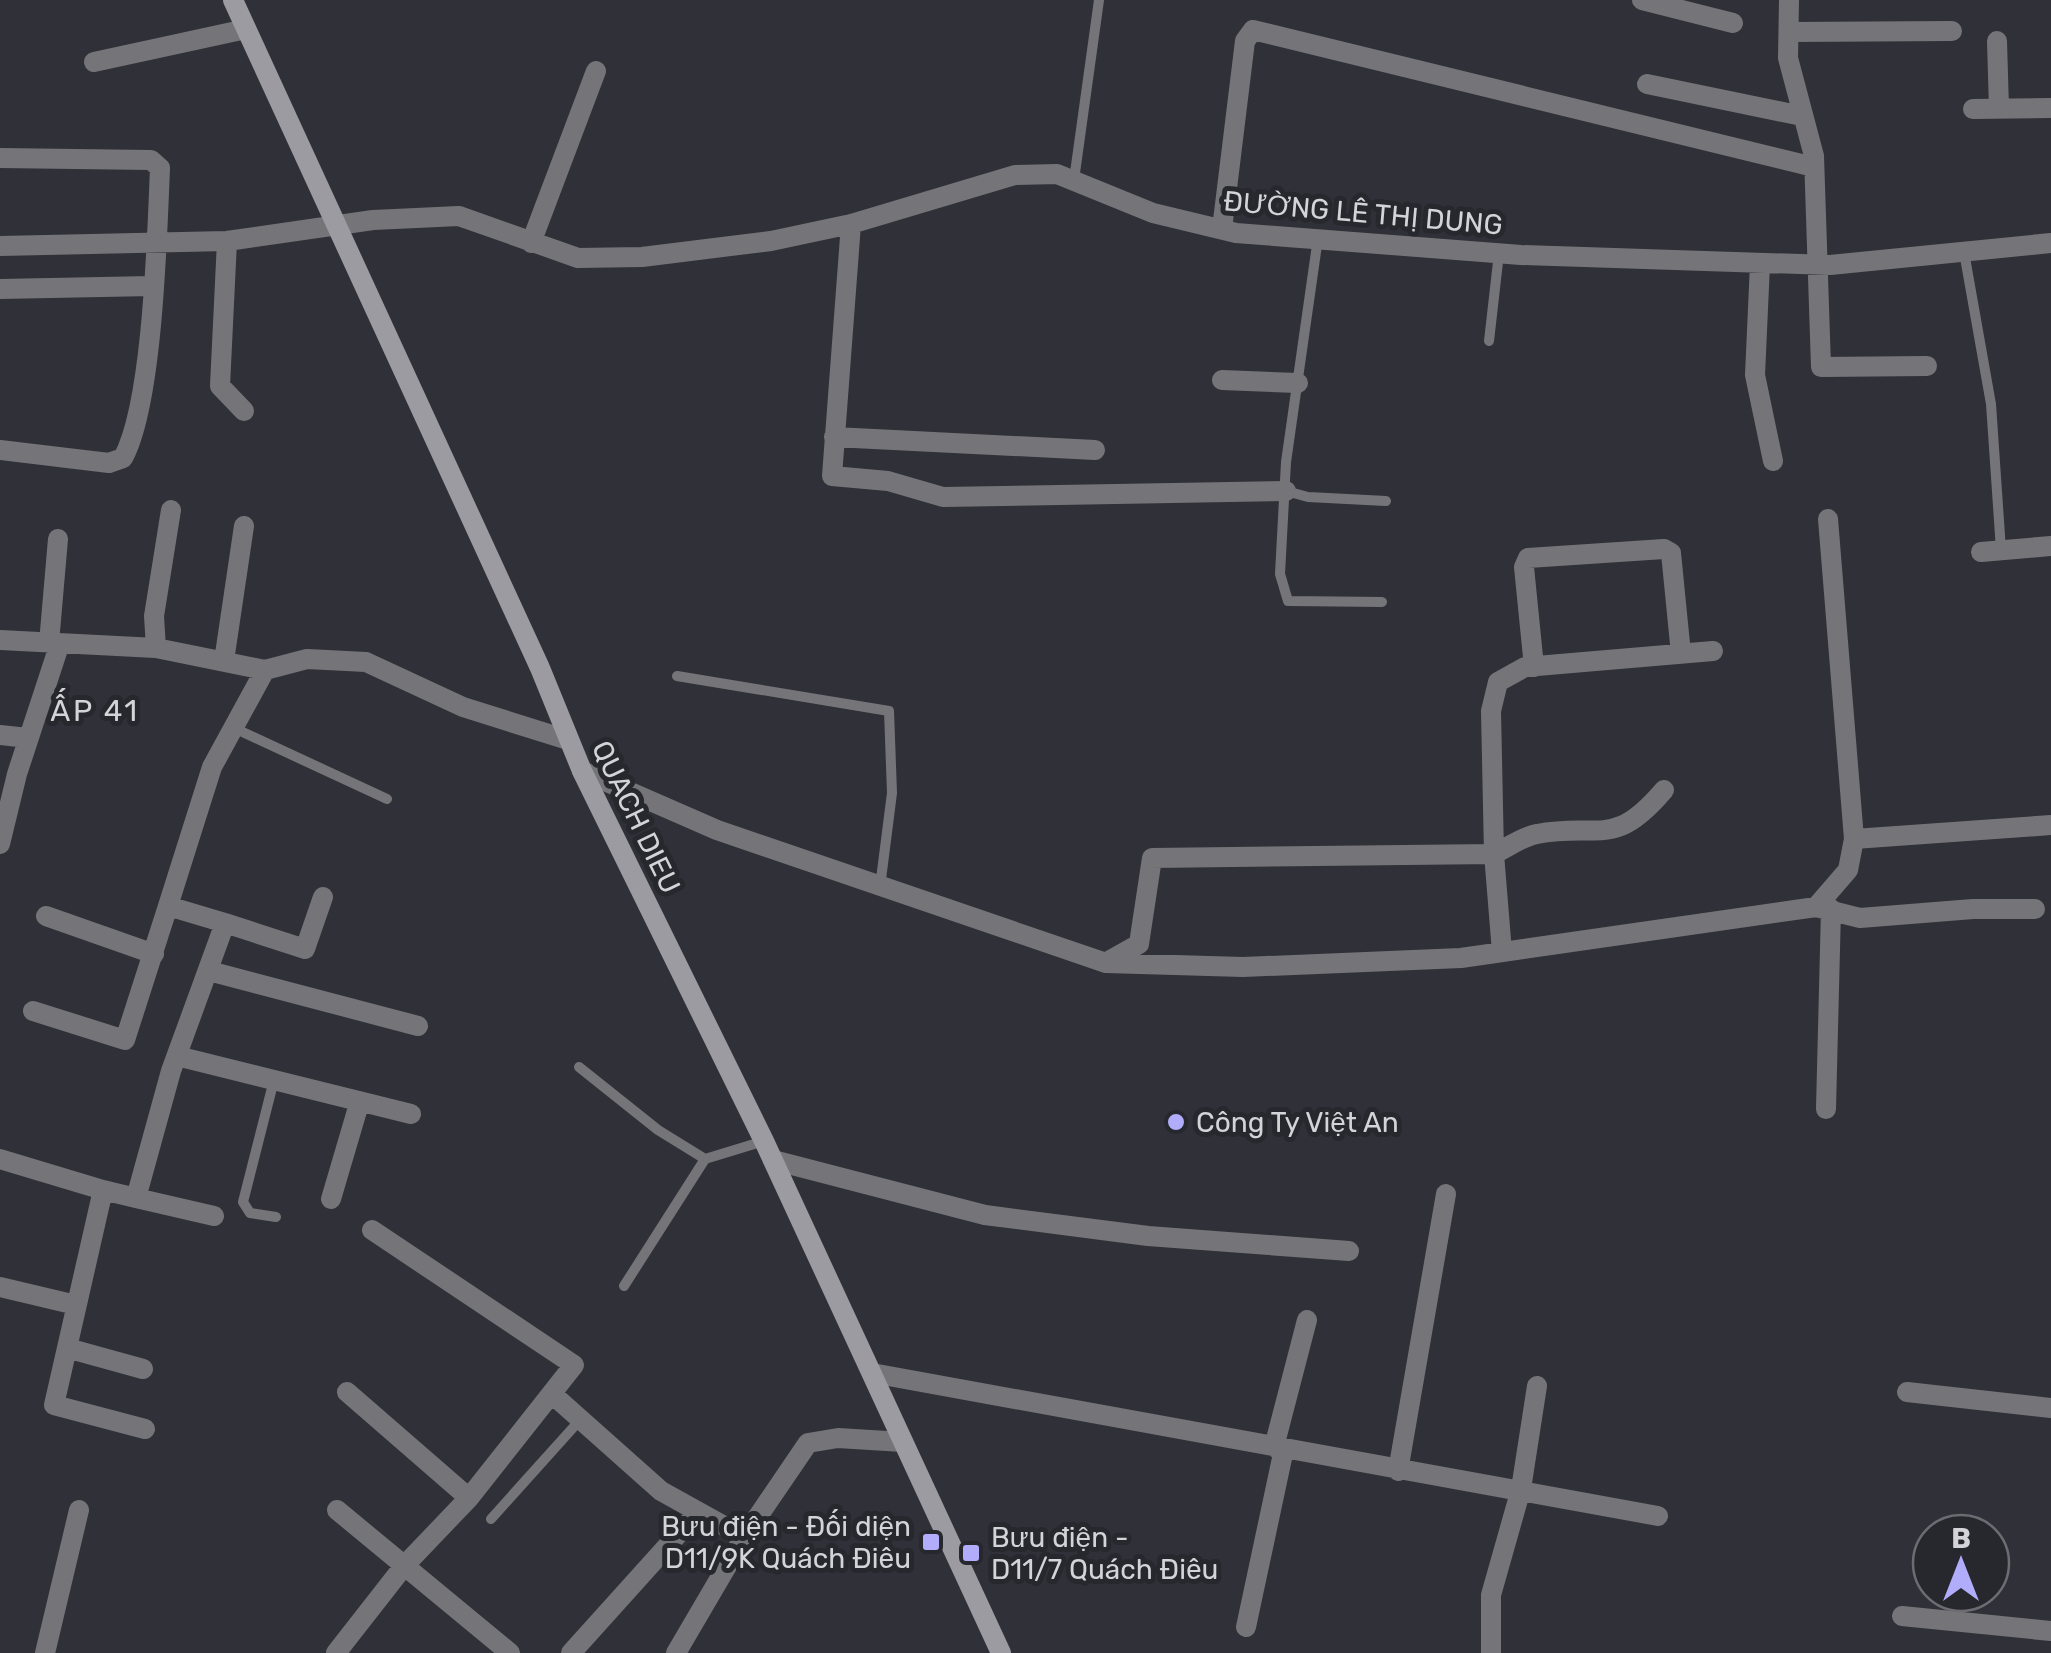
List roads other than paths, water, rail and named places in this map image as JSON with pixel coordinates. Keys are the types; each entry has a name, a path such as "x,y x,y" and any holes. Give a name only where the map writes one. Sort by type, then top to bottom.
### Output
{"main road":[{"name":"QUACH DIEU","path":"233,0 540,668 582,771 768,1151 1001,1653"}],"street":[{"path":"1642,0 1733,23"},
{"path":"1789,0 1788,58 1814,166 1821,367 1926,366"},
{"path":"94,62 246,29"},
{"path":"1222,229 1245,40 1253,30 1814,166"},
{"path":"1788,32 1952,31"},
{"path":"1997,41 1998,109"},
{"path":"532,243 596,71"},
{"path":"1648,84 1802,116"},
{"path":"1973,109 2051,108"},
{"path":"0,158 151,160 160,168 152,286 132,441 123,458 110,462 0,450"},
{"name":"ĐƯỜNG LÊ THỊ DUNG","path":"0,246 157,239 227,241 373,220 459,216 578,258 642,256 770,241 851,224 1016,175 1057,174 1153,214 1222,229 1499,253 1815,265 2051,244"},
{"path":"851,224 832,476 888,481 943,497 1286,491"},
{"path":"227,241 220,386 244,411"},
{"path":"1760,264 1755,376 1773,461"},
{"path":"0,288 152,286"},
{"path":"1222,380 1298,383"},
{"path":"834,437 1095,450"},
{"path":"156,648 154,616 171,510"},
{"path":"1826,1109 1823,908 1848,870 1854,840 1828,519"},
{"path":"224,661 244,526"},
{"path":"0,844 54,643 58,539"},
{"path":"1991,551 2051,546"},
{"path":"1534,666 1524,567 1528,558 1664,549 1672,553 1681,654"},
{"path":"0,640 156,648 265,670 307,659 366,662 463,707 568,740"},
{"path":"1502,952 1494,854 1491,710 1498,682 1534,666 1713,651"},
{"path":"33,1011 125,1040 212,767 265,670"},
{"path":"0,735 28,738"},
{"path":"582,771 718,830 1106,963 1243,968 1502,952 1823,908 1860,918 1973,909 2036,910"},
{"path":"1106,963 1139,944 1152,858 1494,854 1535,834 1613,833 1646,811 1664,790"},
{"path":"1854,840 2051,825"},
{"path":"168,906 305,948 323,898"},
{"path":"46,916 154,954"},
{"path":"136,1198 177,1056 225,923"},
{"path":"209,971 418,1026"},
{"path":"177,1056 411,1114"},
{"path":"331,1199 360,1104"},
{"path":"768,1151 985,1215 1148,1236 1349,1251"},
{"path":"0,1160 214,1216"},
{"path":"103,1190 54,1404 145,1428"},
{"path":"1398,1471 1446,1194"},
{"path":"336,1653 404,1566 469,1498 574,1365 372,1230"},
{"path":"0,1288 76,1305"},
{"path":"1246,1627 1307,1320"},
{"path":"66,1348 144,1369"},
{"path":"872,1373 1658,1516"},
{"path":"1491,1653 1491,1595 1521,1490 1537,1386"},
{"path":"347,1392 469,1498"},
{"path":"1907,1392 2051,1408"},
{"path":"552,1394 661,1492 744,1538"},
{"path":"676,1653 744,1538 808,1444 838,1438 904,1442"},
{"path":"46,1653 79,1510"},
{"path":"337,1510 510,1653"},
{"path":"571,1653 698,1512"},
{"path":"1902,1616 2051,1631"}],"lane":[{"path":"1074,180 1098,0"},
{"path":"1318,237 1298,383 1280,574 1288,602 1382,602"},
{"path":"1964,252 1990,404 1991,551"},
{"path":"1489,342 1499,253"},
{"path":"1286,491 1386,501"},
{"path":"677,676 889,710 892,792 880,888"},
{"path":"233,728 387,799"},
{"path":"579,1068 658,1130 705,1159 768,1151"},
{"path":"274,1080 243,1202 250,1212 276,1217"},
{"path":"624,1286 705,1159"},
{"path":"492,1519 580,1420"}],"place":[{"name":"Công Ty Việt An","path":"1176,1122"},
{"name":"Bưu điện - Đối diện D11/9K Quách Điêu","path":"931,1542"},
{"name":"Bưu điện - D11/7 Quách Điêu","path":"971,1553"}],"district":[{"name":"ẤP 41","path":"95,711"}]}
